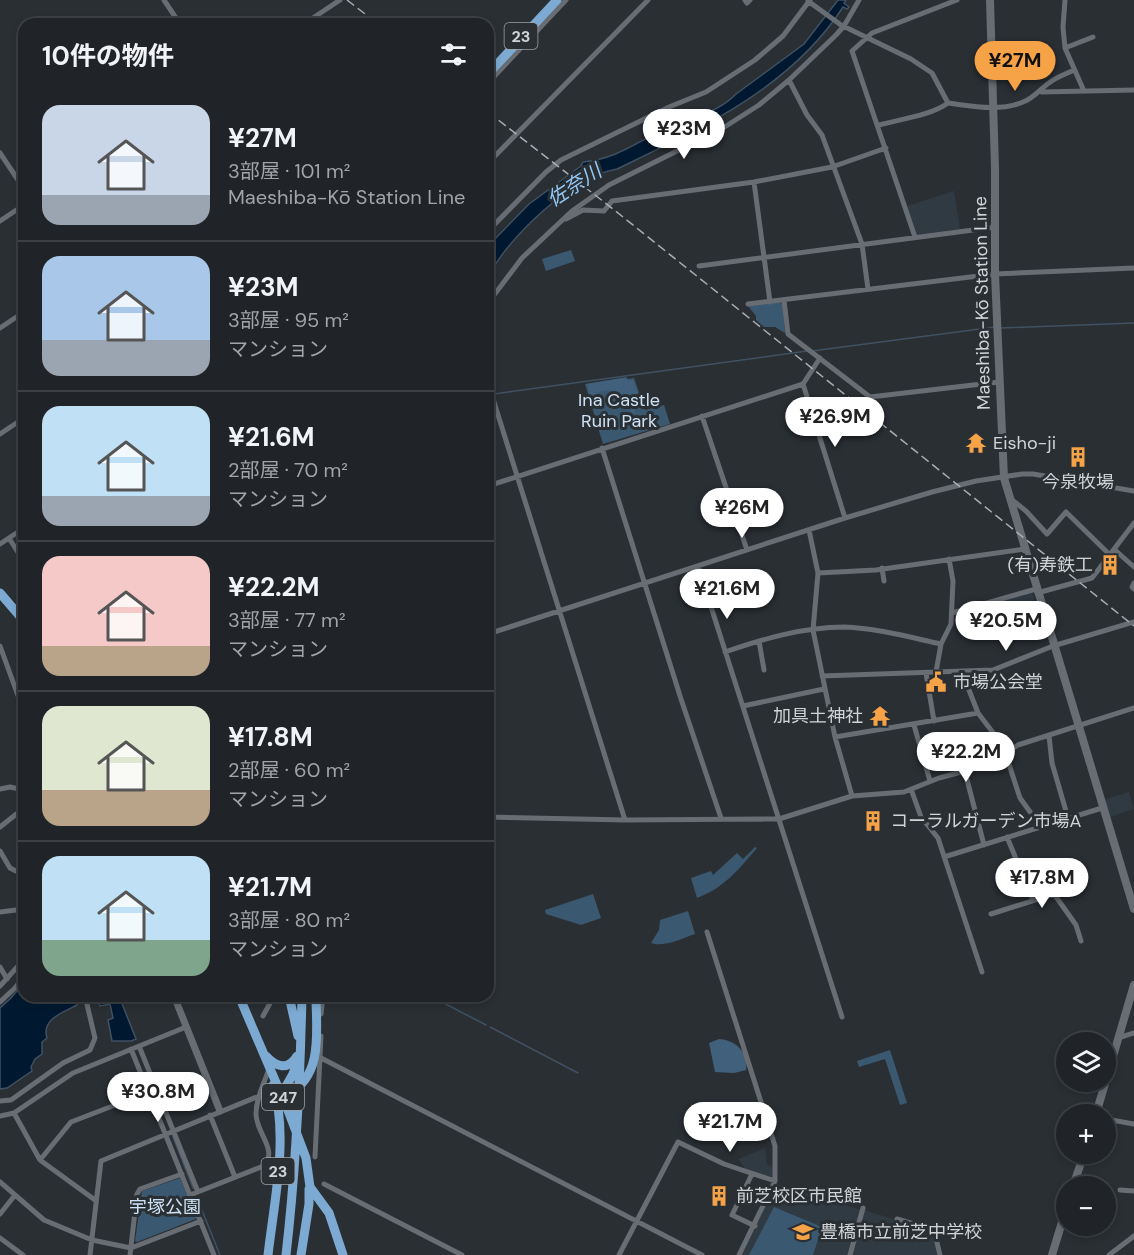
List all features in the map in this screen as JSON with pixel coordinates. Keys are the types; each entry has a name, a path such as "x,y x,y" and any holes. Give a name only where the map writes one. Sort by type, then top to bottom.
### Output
{"highway":[{"name":"23","path":"494,63 552,0"},
{"name":"23","path":"494,68 557,0"},
{"path":"0,593 18,614"},
{"name":"247","path":"241,1002 268,1072 292,1120 306,1158 309,1187"},
{"path":"290,1002 299,1046 296,1067 277,1089 290,1093 305,1081"},
{"name":"23","path":"288,1255 300,1098 304,1002"},
{"path":"292,1120 292,1102 312,1066 316,1047 316,1002"},
{"name":"247","path":"244,1010 277,1089"},
{"path":"264,1054 273,1063 287,1067 296,1059 299,1046"},
{"name":"23","path":"268,1255 278,1168 277,1089"},
{"name":"23","path":"301,1255 309,1204 309,1187"},
{"path":"309,1187 329,1214 343,1255"}],"main road":[{"name":"Maeshiba-Kō Station Line","path":"990,0 999,382 1004,478 1134,909"},
{"path":"1099,1104 1134,985"},
{"path":"1052,1255 1058,1236"}],"street":[{"path":"165,0 176,18"},
{"path":"313,18 340,0"},
{"path":"494,77 566,0"},
{"path":"494,157 648,0"},
{"path":"745,0 747,3 750,0"},
{"path":"494,295 522,258 572,211 609,185 723,128 759,105 789,80 842,25 859,0"},
{"path":"915,237 879,125 852,51 872,33 957,0"},
{"path":"1065,0 1063,27 1065,48 1084,91"},
{"path":"494,225 546,172 561,160 669,107 706,92 755,60 783,36 810,2 842,25 911,59 932,74 948,103"},
{"path":"1065,48 1093,37"},
{"path":"879,125 941,108 948,103 993,108 1007,107 1023,102 1041,92 1048,83 1074,70"},
{"path":"789,80 807,115 822,135 862,244 868,289"},
{"path":"1041,92 1134,90"},
{"path":"562,221 583,210 604,211 612,201 754,182 832,167 886,148"},
{"path":"0,153 18,180"},
{"path":"754,182 770,302"},
{"path":"0,221 18,209"},
{"path":"699,266 996,227"},
{"path":"748,304 996,274 1134,268"},
{"path":"784,300 788,334 870,397 999,382"},
{"path":"0,328 18,316"},
{"path":"494,484 803,384 820,358"},
{"path":"803,384 845,518"},
{"path":"494,403 625,820"},
{"path":"702,416 747,550"},
{"path":"0,434 18,422"},
{"path":"602,448 721,818"},
{"path":"494,632 845,518 976,481 1034,474 1134,491"},
{"path":"1008,496 1026,510 1047,534 1066,512 1112,552 1134,567"},
{"path":"952,613 1037,591 1088,581 1134,523"},
{"path":"809,530 818,573 813,630 835,737 852,796"},
{"path":"0,544 18,532"},
{"path":"9,538 18,552"},
{"path":"818,573 882,568 1024,549"},
{"path":"936,672 941,644 950,628 952,613 953,574 949,559"},
{"path":"698,566 842,1017"},
{"path":"882,568 884,581"},
{"path":"1134,583 1132,587 1134,589"},
{"path":"822,676 993,670 1053,646 1134,622"},
{"path":"725,652 777,635 843,627 941,644"},
{"path":"759,641 764,670"},
{"path":"0,646 18,696"},
{"path":"962,672 978,713 1006,752 1020,798 1041,827"},
{"path":"926,673 934,722"},
{"path":"743,706 824,689"},
{"path":"494,817 625,820 778,819 852,796 904,792 930,781 987,765 1018,746 1134,708"},
{"path":"835,737 978,713"},
{"path":"914,725 930,781"},
{"path":"1049,736 1052,763 1068,818"},
{"path":"965,772 984,845"},
{"path":"0,789 10,787 18,789"},
{"path":"911,789 918,811 938,838 982,972"},
{"path":"944,857 1102,808"},
{"path":"0,827 18,813"},
{"path":"1007,837 1033,900"},
{"path":"0,851 10,868 18,872"},
{"path":"991,914 1054,894 1076,925 1081,941"},
{"path":"0,912 18,910"},
{"path":"707,932 775,1146 775,1181 739,1255"},
{"path":"3,981 18,963"},
{"path":"0,967 3,981"},
{"path":"0,1002 18,984"},
{"path":"0,1101 10,1100 63,1063 90,1050 95,1038 86,1002"},
{"path":"176,1002 220,1111"},
{"path":"262,1016 270,1002"},
{"path":"315,1157 322,1002"},
{"path":"0,1116 14,1113 73,1073 186,1027"},
{"path":"1118,1038 1134,1033"},
{"path":"139,1046 198,1192"},
{"path":"132,1049 214,1255"},
{"path":"321,1058 702,1255"},
{"path":"190,1195 266,1165 268,1148 257,1122 256,1112 268,1072"},
{"path":"40,1161 71,1122 149,1092"},
{"path":"90,1255 101,1161 259,1096"},
{"path":"14,1113 40,1161 95,1200"},
{"path":"210,1115 235,1178"},
{"path":"1116,1121 1134,1124"},
{"path":"619,1255 678,1142 724,1164 775,1181"},
{"path":"131,1252 137,1194 140,1189 182,1174"},
{"path":"752,1174 732,1215 755,1226"},
{"path":"0,1182 44,1220 92,1240 131,1252 201,1221"},
{"path":"324,1184 462,1255"},
{"path":"1120,1190 1134,1191"},
{"path":"0,1214 15,1195"},
{"path":"850,1255 863,1208"},
{"path":"897,1219 934,1230 940,1255"},
{"path":"1109,1255 1134,1236"},
{"path":"0,1238 22,1255"}],"shaded area":[{"path":"954,191 960,229 917,235 907,206"},
{"path":"625,378 629,381 633,380 639,398 634,414 623,398 614,392 599,392 592,401 587,384"},
{"name":"(有)寿鉄工","path":"1032,592 1036,604 1004,613 1000,601"},
{"path":"1129,792 1134,809 1109,817 1104,800"},
{"path":"719,1039 731,1042 740,1048 745,1058 746,1070 734,1073 715,1072 709,1043"},
{"path":"765,1148 767,1165 774,1166 774,1179 746,1170 738,1159"},
{"name":"豊橋市立前芝中学校","path":"777,1184 861,1210 848,1255 740,1255"},
{"path":"864,1210 933,1232 939,1255 852,1255"}],"green space":[{"path":"571,250 575,261 546,271 542,259"},
{"path":"780,302 783,305 785,333 775,327 764,327 756,320 756,316 748,306"},
{"name":"Ina Castle Ruin Park","path":"626,377 634,378 645,410 664,405 670,424 603,444 585,384"},
{"path":"755,847 757,848 730,877 715,889 697,898 691,878 711,871 713,875 737,853 743,859"},
{"path":"593,894 601,918 581,925 546,914 545,910"},
{"path":"688,911 695,934 667,943 651,943 659,930 660,920"},
{"path":"890,1050 907,1103 900,1105 885,1059 859,1067 857,1061"},
{"name":"宇塚公園","path":"180,1178 196,1219 135,1241 142,1191"},
{"path":"774,1207 822,1227 813,1255 749,1255"}],"water":[{"name":"佐奈川","path":"838,0 846,0 844,3 849,7 847,9 843,7 822,36 771,83 711,122 617,169 580,183 544,210 511,244 494,266 494,240 529,204 581,166 583,162 618,153 670,127 722,105 804,44"},
{"path":"18,990 18,1002 77,1002 77,1005 50,1021 46,1031 47,1038 42,1042 42,1054 35,1059 31,1067 32,1071 7,1088 0,1089 0,1008"},
{"path":"99,1002 121,1002 136,1039 112,1041 108,1020 113,1018 110,1004 100,1006"}],"waterway":[{"path":"1001,328 1134,323"},
{"path":"812,351 995,327"},
{"path":"494,394 807,351"},
{"path":"442,1002 486,1025"},
{"path":"490,1027 578,1073"},
{"path":"173,1137 193,1188"},
{"path":"197,1198 220,1255"}],"railway":[{"path":"347,0 370,18"},
{"path":"494,117 613,209 1134,626"}],"place":[{"name":"Eisho-ji","path":"976,443"},
{"name":"今泉牧場","path":"1078,457"},
{"name":"(有)寿鉄工","path":"1110,565"},
{"name":"市場公会堂","path":"936,682"},
{"name":"加具土神社","path":"880,716"},
{"name":"コーラルガーデン市場A","path":"873,821"},
{"name":"前芝校区市民館","path":"719,1196"},
{"name":"豊橋市立前芝中学校","path":"803,1232"}]}
